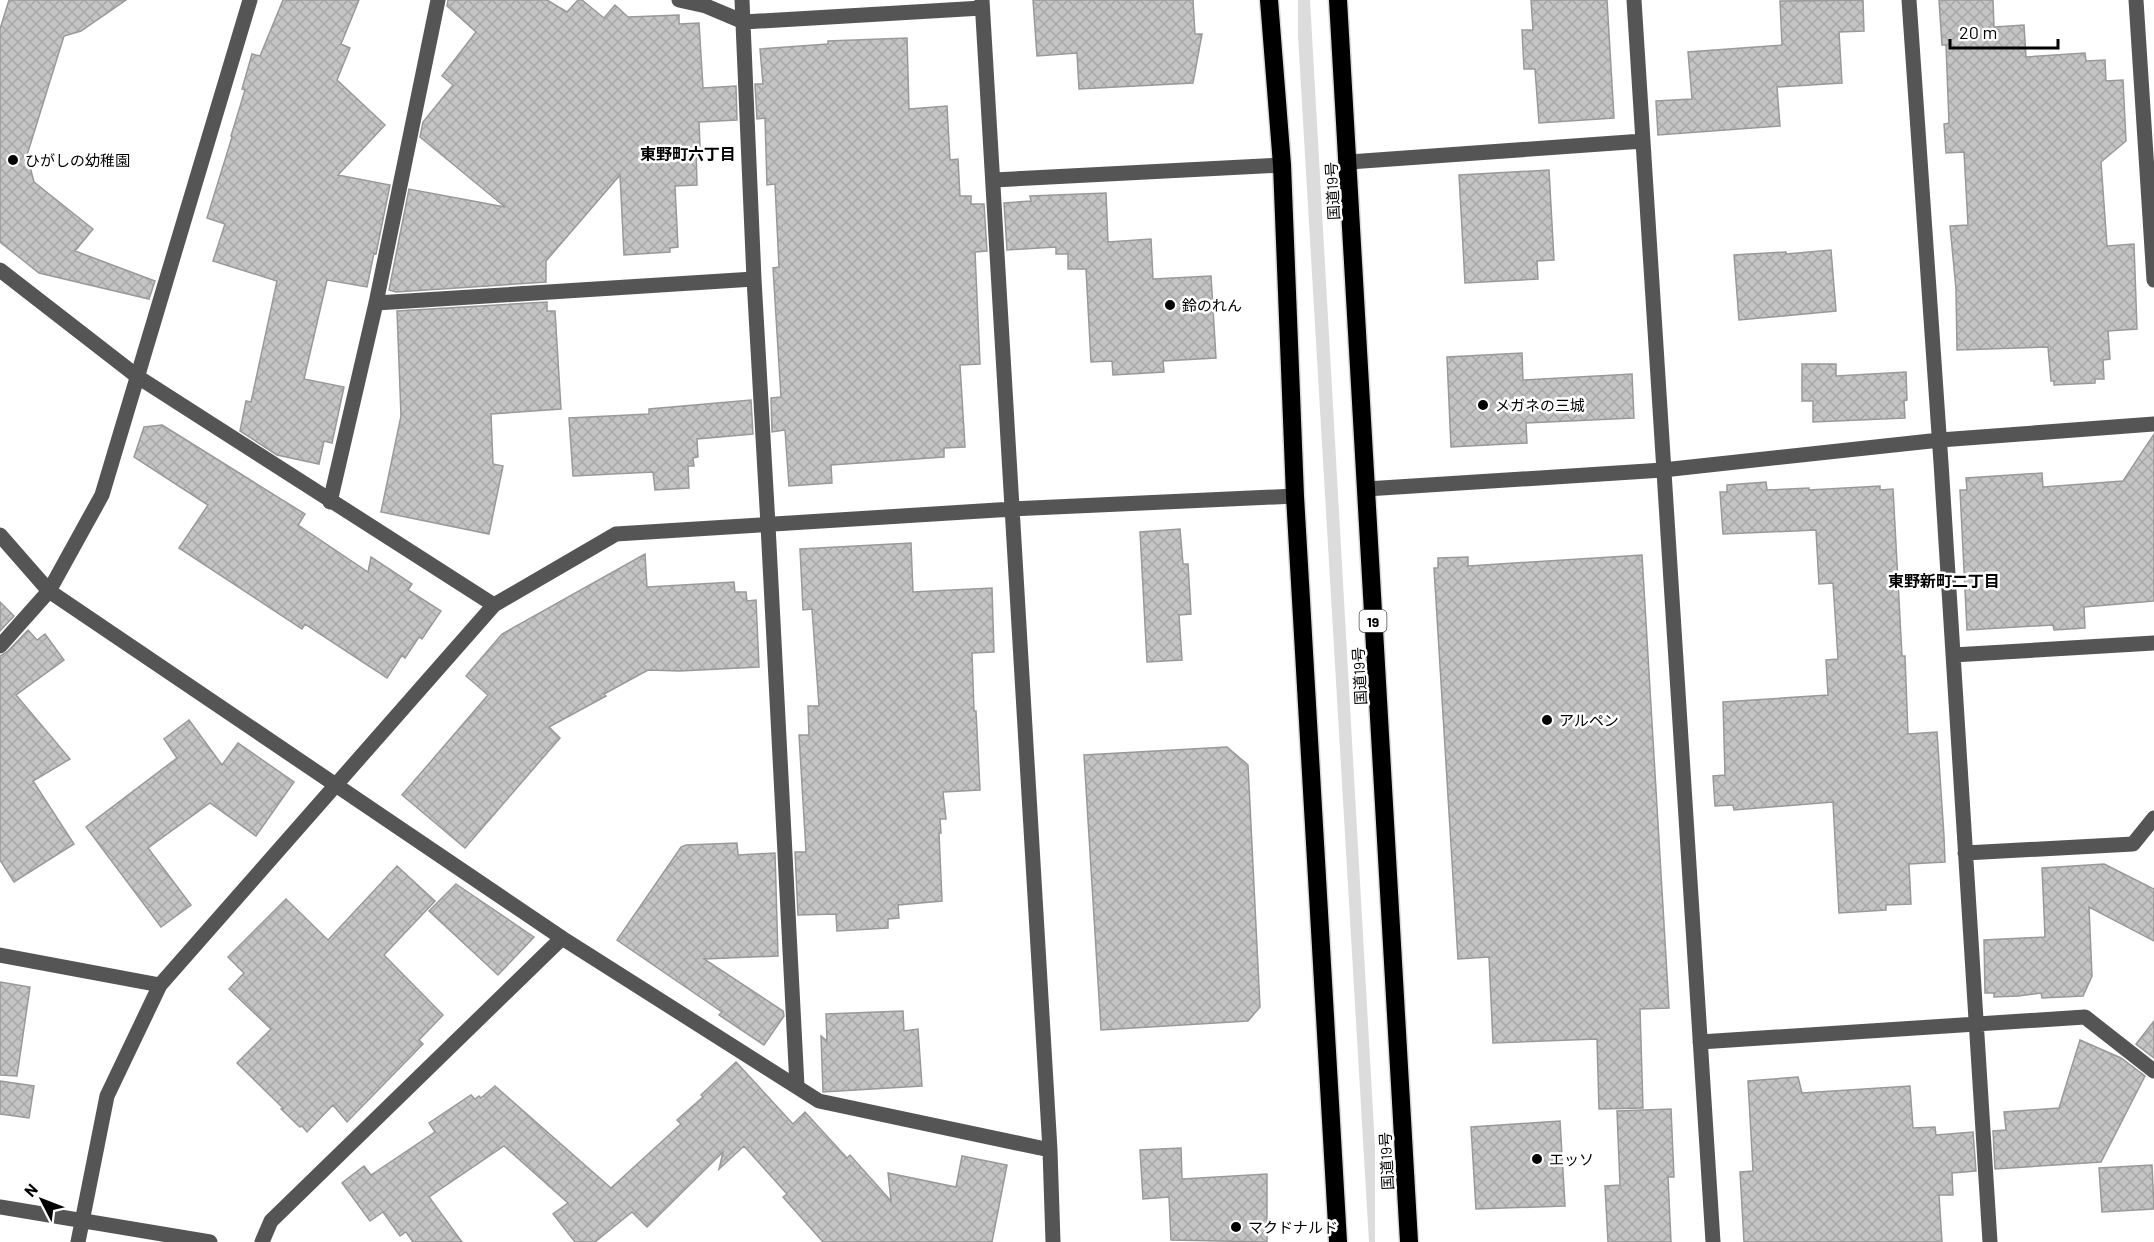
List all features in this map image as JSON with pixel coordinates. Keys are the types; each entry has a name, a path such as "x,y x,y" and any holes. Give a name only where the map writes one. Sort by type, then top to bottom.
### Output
{"highway":[{"path":"1269,0 1282,165 1295,496 1338,1242"},
{"name":"国道19号","path":"1338,0 1409,1242"}],"street":[{"path":"0,646 49,591 102,495 250,0"},
{"path":"330,502 376,303 438,0"},
{"path":"679,0 706,6 744,22 982,4 1050,1149 1053,1242"},
{"path":"742,0 754,279 796,1086"},
{"path":"1634,0 1713,1242"},
{"path":"1909,0 1940,440 1989,1242"},
{"path":"2136,0 2154,280"},
{"path":"1349,162 1643,141"},
{"path":"994,180 1282,165"},
{"path":"0,270 138,377 494,605"},
{"path":"376,303 754,279"},
{"path":"1366,489 1663,470 1940,440 2154,424"},
{"path":"78,1242 107,1096 160,985 494,605 616,534 1013,509 1295,496"},
{"path":"0,535 49,591 562,938 819,1101 1050,1149"},
{"path":"1953,655 2154,643"},
{"path":"1965,853 2133,844 2154,818"},
{"path":"262,1242 271,1221 562,938"},
{"path":"0,955 160,985"},
{"path":"1700,1042 2085,1017 2154,1071"},
{"path":"0,1207 210,1242"}],"shaded area":[{"path":"1298,0 1310,0 1375,1147 1375,1242 1369,1242 1298,36"}],"building":[{"path":"9,0 126,0 81,31 64,36 27,155 34,182 93,229 75,251 155,281 149,299 39,273 0,242 0,29"},
{"path":"283,0 359,0 341,44 350,48 337,80 385,125 338,175 390,185 367,287 327,280 304,379 344,387 332,443 324,441 319,464 277,455 240,431 246,401 251,402 277,281 213,261 225,224 207,218 245,90 242,89 252,54 260,56"},
{"path":"448,0 547,0 567,12 578,0 582,0 604,18 615,5 628,17 679,15 679,24 699,23 703,88 736,86 737,120 699,122 700,146 696,146 697,185 675,186 678,247 670,248 670,252 624,255 620,175 546,261 546,282 396,292 389,290 409,189 505,207 420,137 423,122 453,85 442,76 476,32 447,6"},
{"path":"1033,0 1193,0 1195,34 1202,34 1193,83 1079,89 1077,53 1037,56"},
{"path":"1531,0 1607,0 1614,118 1539,123 1535,69 1524,69 1522,30 1533,30"},
{"path":"1863,0 1864,31 1839,32 1842,83 1777,87 1780,126 1658,135 1656,101 1692,99 1688,52 1782,45 1780,1"},
{"path":"1939,0 1993,0 1994,27 2024,25 2026,57 2085,53 2086,61 2105,60 2106,81 2123,80 2126,141 2101,162 2107,246 2134,244 2137,329 2108,331 2110,359 2103,360 2104,379 2095,379 2095,383 2054,385 2054,381 2051,381 2048,347 1957,350 1956,289 1950,226 1968,225 1964,152 1946,153 1944,124 1949,123 1946,45 1942,45"},
{"path":"907,38 909,109 947,106 950,160 958,159 960,196 971,196 971,204 984,204 987,251 975,252 980,364 960,365 965,447 944,448 944,457 831,465 832,483 789,486 785,430 772,432 771,398 781,397 773,268 779,267 775,184 767,185 765,118 757,119 755,84 763,84 760,49 828,44 828,41"},
{"path":"1549,170 1554,260 1537,261 1538,279 1465,283 1459,175"},
{"path":"1106,193 1108,242 1151,239 1153,279 1211,276 1216,358 1163,361 1164,372 1113,375 1112,361 1091,362 1086,269 1068,269 1068,254 1056,254 1056,247 1007,250 1004,203 1031,201 1030,196"},
{"path":"1831,250 1836,311 1739,320 1734,255"},
{"path":"547,302 547,311 555,311 561,409 491,414 493,464 503,466 489,534 381,512 401,416 397,311"},
{"path":"1522,353 1523,380 1632,374 1634,418 1526,423 1527,443 1451,447 1447,357"},
{"path":"1802,364 1836,364 1836,376 1906,372 1905,418 1813,422 1813,401 1802,401"},
{"path":"751,400 753,434 697,439 698,457 693,458 694,466 688,466 689,488 655,490 653,472 573,476 569,418 649,414 649,409"},
{"path":"162,425 305,514 298,525 368,572 371,557 412,584 408,590 441,611 422,639 419,637 405,658 402,655 387,678 305,624 302,629 179,548 208,505 134,457 144,427"},
{"path":"2154,434 2154,601 2084,607 2085,628 2054,630 2053,625 1967,630 1960,490 1967,490 1966,478 2042,473 2043,487 2123,481"},
{"path":"1766,482 1767,490 1880,486 1880,490 1893,489 1908,734 1937,732 1944,836 1945,862 1909,864 1911,904 1886,905 1886,910 1839,913 1833,802 1734,810 1733,805 1715,806 1713,776 1725,775 1723,702 1828,695 1826,660 1838,659 1833,583 1819,584 1816,530 1723,534 1720,492 1727,492 1727,485"},
{"path":"1180,529 1183,564 1188,564 1191,614 1179,615 1182,660 1147,662 1140,532"},
{"path":"911,543 913,592 992,588 994,652 972,653 980,790 943,792 946,819 940,819 941,833 939,833 942,901 898,905 899,918 888,919 888,928 837,931 836,914 798,915 795,852 806,852 799,735 809,735 808,706 819,706 812,609 803,610 800,549"},
{"path":"645,554 647,587 734,582 735,592 746,592 747,601 756,600 759,667 680,671 648,670 549,727 560,738 465,848 402,795 488,695 466,676 502,634"},
{"path":"1642,555 1669,1008 1640,1009 1643,1108 1599,1109 1597,1039 1493,1043 1489,957 1458,959 1434,568 1438,568 1438,558 1468,557 1468,566"},
{"path":"0,602 14,616 0,631"},
{"path":"28,630 37,640 45,634 64,660 16,695 70,759 33,781 74,844 14,882 0,860 0,656 7,652"},
{"path":"189,720 222,765 238,743 294,782 256,836 210,803 148,848 191,905 161,927 86,827 177,758 164,739"},
{"path":"1227,747 1248,765 1260,1007 1248,1021 1101,1030 1084,755"},
{"path":"737,843 738,855 775,853 778,956 704,959 783,1011 784,1016 764,1045 719,1015 722,1012 617,940 681,847"},
{"path":"2104,864 2154,889 2154,941 2089,907 2092,976 2083,996 2042,998 2041,993 1994,997 1994,993 1985,993 1984,940 2045,937 2042,868"},
{"path":"397,866 435,901 384,955 443,1015 419,1040 423,1044 347,1122 333,1105 307,1132 281,1109 283,1108 237,1063 271,1029 229,989 244,973 228,957 286,899 328,940"},
{"path":"456,884 534,937 498,975 429,911"},
{"path":"0,982 30,987 17,1076 0,1075"},
{"path":"903,1011 904,1031 918,1029 922,1086 823,1092 821,1036 827,1041 826,1014"},
{"path":"2154,1021 2154,1058 2136,1044"},
{"path":"2080,1040 2121,1058 2145,1076 2101,1162 1995,1169 1993,1131 2006,1130 2004,1112 2059,1108"},
{"path":"736,1062 793,1124 805,1112 847,1158 850,1155 891,1201 888,1173 956,1187 962,1156 1007,1165 992,1242 823,1242 783,1197 787,1194 744,1146 719,1169 723,1152 647,1227 632,1212 595,1242 575,1242 553,1214 568,1203 504,1146 429,1197 462,1242 413,1242 406,1232 400,1236 383,1212 370,1221 342,1183 364,1166 371,1175 435,1132 429,1123 471,1095 475,1099 479,1096 481,1098 495,1086 611,1188 681,1124 677,1120 703,1097 701,1095"},
{"path":"1798,1077 1802,1093 1910,1086 1913,1128 1935,1127 1936,1135 1973,1132 1976,1171 1952,1173 1953,1195 1939,1195 1942,1242 1744,1242 1740,1172 1753,1171 1748,1081"},
{"path":"0,1081 34,1086 29,1118 0,1114"},
{"path":"1671,1109 1674,1177 1668,1177 1671,1242 1608,1242 1605,1186 1620,1185 1617,1111"},
{"path":"1560,1121 1565,1206 1476,1209 1471,1127"},
{"path":"1181,1148 1182,1179 1267,1174 1267,1242 1171,1240 1169,1197 1143,1199 1140,1150"},
{"path":"2152,1165 2154,1209 2102,1212 2099,1168"}],"place":[{"name":"ひがしの幼稚園","path":"13,160"},
{"name":"鈴のれん","path":"1170,305"},
{"name":"メガネの三城","path":"1483,405"},
{"name":"アルペン","path":"1547,720"},
{"name":"エッソ","path":"1537,1159"},
{"name":"マクドナルド","path":"1236,1227"}],"district":[{"name":"東野町六丁目","path":"688,153"},
{"name":"東野新町二丁目","path":"1944,580"}]}
